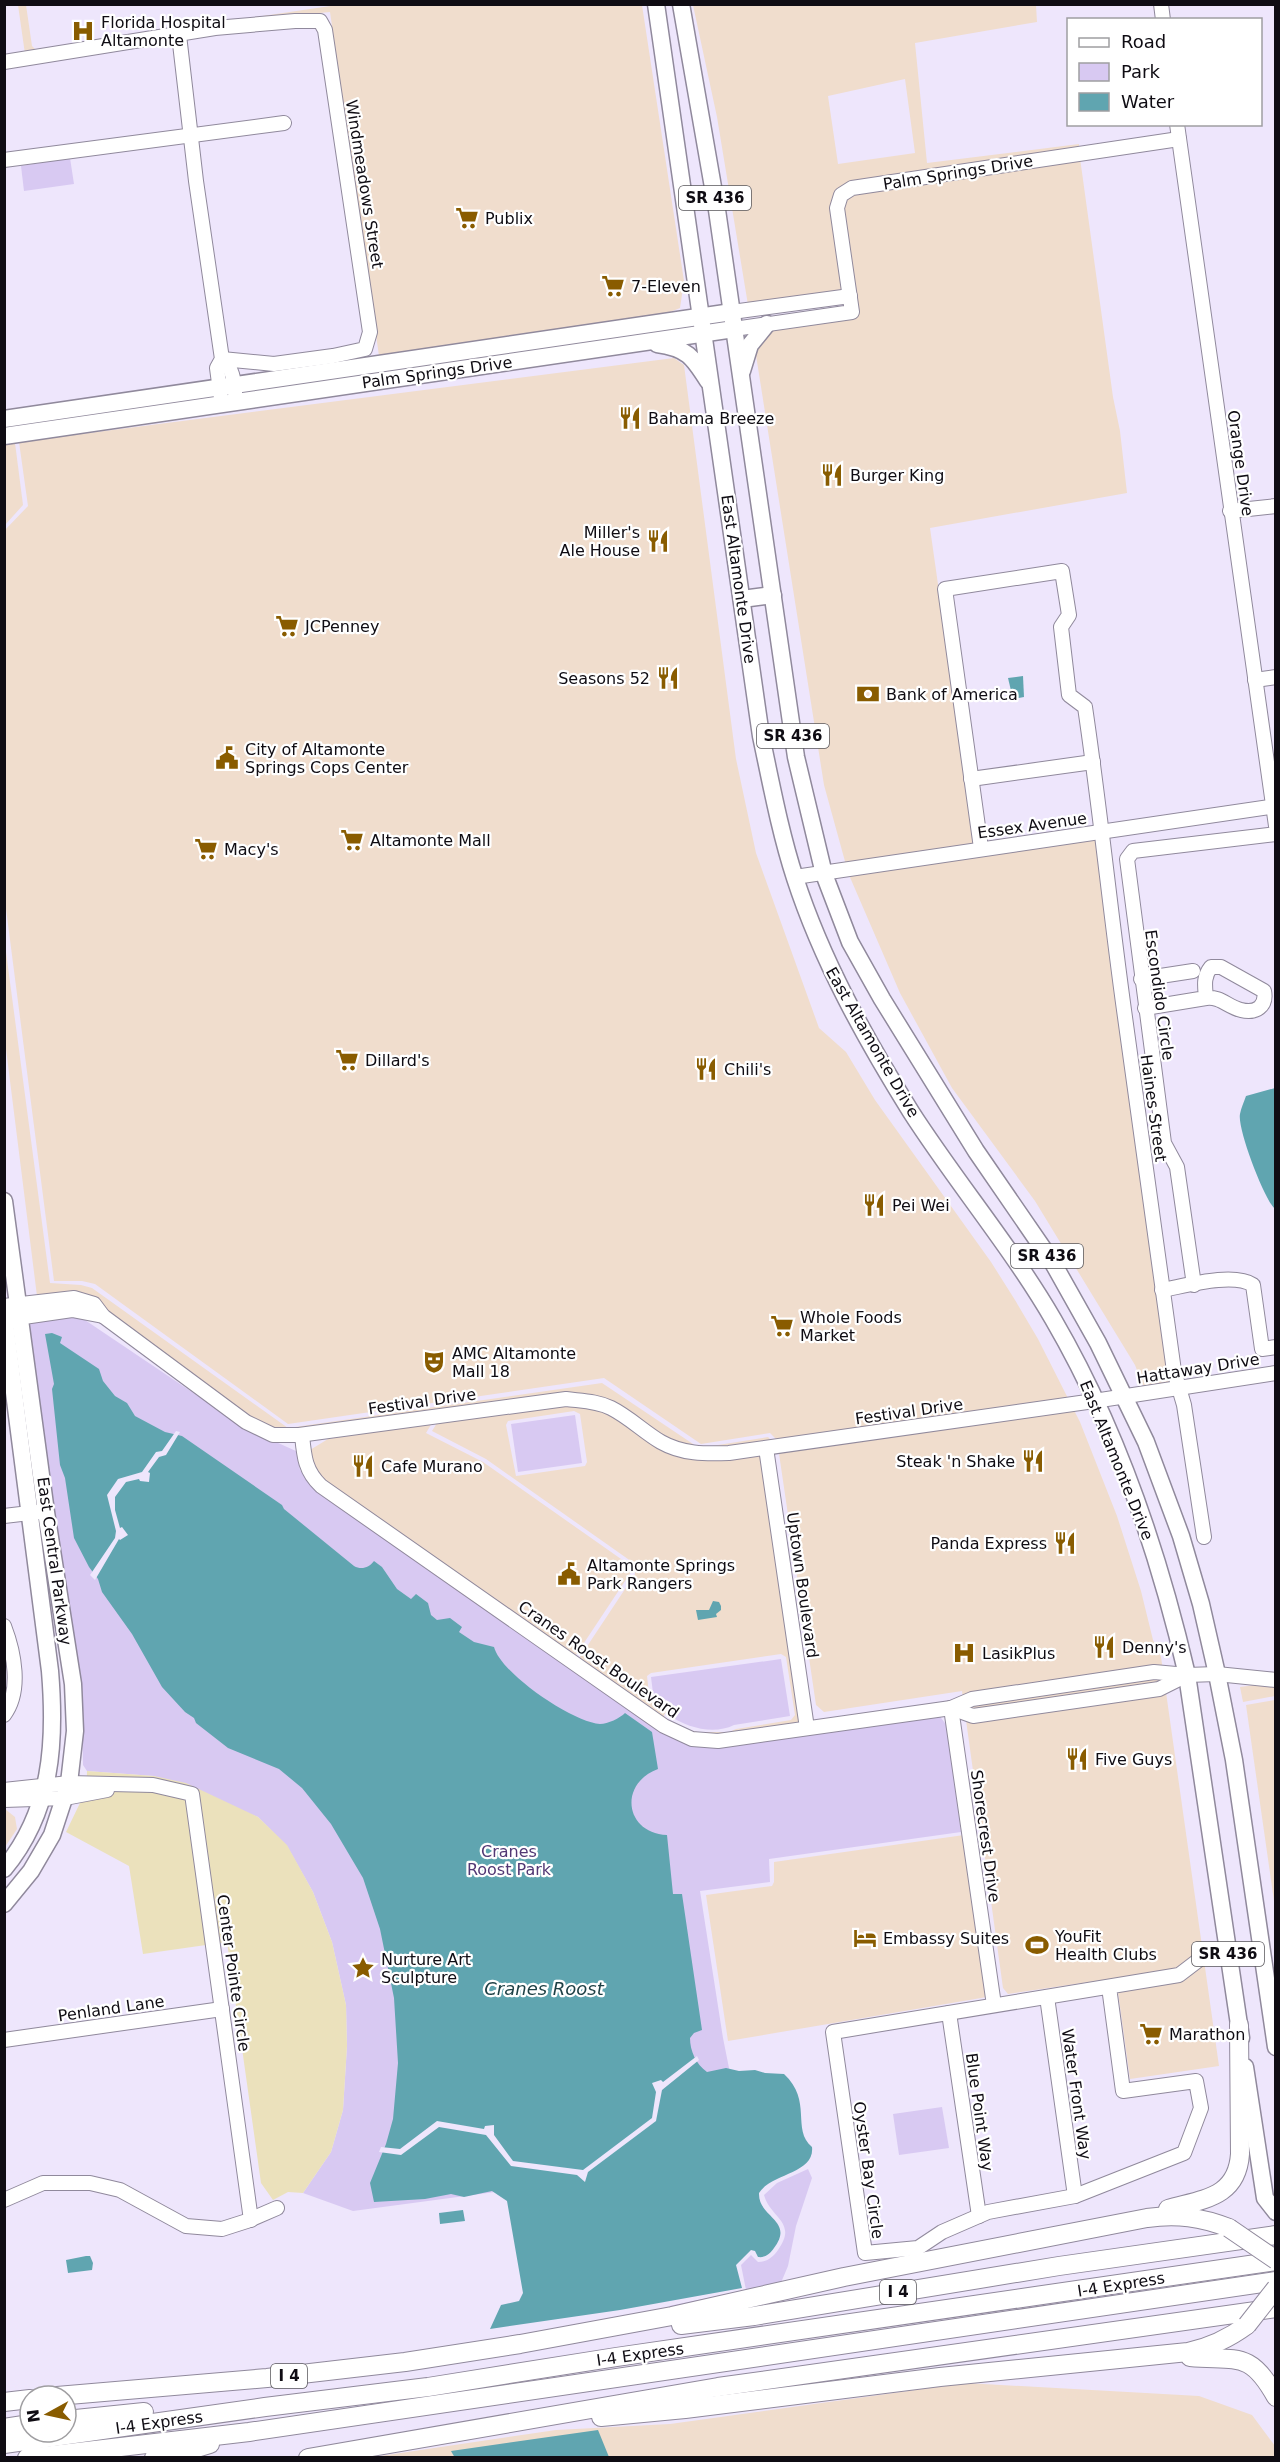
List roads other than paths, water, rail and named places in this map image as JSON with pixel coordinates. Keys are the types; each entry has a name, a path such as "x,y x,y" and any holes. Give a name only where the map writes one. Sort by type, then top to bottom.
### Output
{"highway":[{"path":"520,2344 672,2316 844,2277 1147,2218 1220,2193 1235,2178 1240,2154 1239,2025"},
{"path":"1147,2218 1187,2216 1207,2219 1229,2228 1275,2260"},
{"name":"I 4","path":"78,2394 267,2378 754,2316 1059,2266 1275,2235"},
{"name":"I-4 Express","path":"4,2444 265,2407 428,2387 1275,2260"},
{"name":"I-4 Express","path":"27,2457 249,2432 1275,2281"},
{"path":"551,2414 602,2417 674,2410 940,2377 1188,2352 1210,2347 1230,2338 1246,2325 1275,2288"},
{"path":"308,2457 718,2387 1275,2308"},
{"path":"1161,2355 1232,2359 1248,2363 1260,2372 1275,2397"},
{"path":"78,2419 233,2403 265,2407"},
{"path":"154,2457 177,2454 249,2432"}],"main road":[{"name":"East Altamonte Drive","path":"656,4 761,736 776,808 795,877 832,972 866,1036 912,1113 1053,1319 1122,1464 1148,1532 1187,1675 1239,2025"},
{"name":"SR 436","path":"681,4 717,210 796,757 824,874"},
{"name":"Palm Springs Drive","path":"4,419 228,395 644,342 703,325 732,312"},
{"path":"741,375 750,345 767,324"},
{"name":"Palm Springs Drive","path":"4,436 228,395 703,325 734,329"},
{"path":"644,342 671,346 693,357 712,387"},
{"path":"742,599 773,596"},
{"name":"East Altamonte Drive","path":"824,874 850,942 882,999 975,1151 1053,1263 1098,1343 1146,1442 1181,1536 1201,1604 1217,1674 1234,1760 1275,2047"},
{"name":"East Central Parkway","path":"4,1201 11,1313 38,1512 54,1718 45,1792 27,1834 4,1869"},
{"name":"East Central Parkway","path":"4,1904 31,1871 52,1835 67,1790 75,1731 73,1684 38,1512"},
{"name":"SR 436","path":"1239,2025 1265,2198 1275,2212"}],"street":[{"name":"Windmeadows Street","path":"4,62 246,25 320,21 325,30 370,332 365,350 333,357 273,364 222,359"},
{"path":"179,35 222,359 228,363 228,395"},
{"path":"4,160 284,123"},
{"name":"Palm Springs Drive","path":"734,329 852,312 837,207 841,195 852,188 1178,131"},
{"name":"Orange Drive","path":"1178,131 1230,511 1275,806"},
{"name":"Palm Springs Drive","path":"732,312 850,296"},
{"path":"1230,511 1275,506"},
{"name":"Haines Street","path":"971,780 945,589 1062,571 1068,615 1061,627 1069,695 1085,707 1162,1290 1174,1371 1184,1405 1204,1537"},
{"path":"1255,680 1275,677"},
{"path":"980,842 971,780 1093,762"},
{"path":"1275,806 1275,826"},
{"name":"Essex Avenue","path":"795,877 824,874 980,842 1103,831 1275,806"},
{"name":"Escondido Circle","path":"1194,1285 1177,1167 1164,1143 1127,859 1133,851 1275,834"},
{"path":"1141,979 1193,971"},
{"path":"1145,1008 1206,998"},
{"path":"1162,1290 1225,1280 1246,1280 1253,1285 1262,1349 1275,1347"},
{"name":"Festival Drive","path":"11,1313 72,1310 103,1316 246,1422 273,1435 302,1435 566,1399 595,1402 610,1407 661,1442 689,1453 729,1453 1125,1396"},
{"name":"Hattaway Drive","path":"1125,1396 1275,1373"},
{"name":"Cranes Roost Boulevard","path":"302,1435 304,1462 308,1472 321,1486 664,1726 678,1734 705,1741 951,1708 972,1699 1154,1672 1187,1675 1217,1674 1275,1680"},
{"name":"Uptown Boulevard","path":"766,1448 807,1728"},
{"path":"4,1516 38,1512"},
{"path":"4,1626 15,1674 11,1702 4,1715"},
{"name":"Shorecrest Drive","path":"951,1708 994,2006"},
{"name":"Center Pointe Circle","path":"45,1792 153,1785 192,1794 251,2220"},
{"path":"4,1790 45,1792"},
{"path":"4,1800 45,1792"},
{"name":"Oyster Bay Circle","path":"1109,1987 1123,2091 1196,2081 1201,2108 1184,2153 1074,2196 988,2212 942,2232 918,2248 865,2253 833,2032 1179,1975 1200,1959 1228,1953"},
{"name":"Water Front Way","path":"1047,1997 1074,2196"},
{"name":"Penland Lane","path":"4,2040 222,2009"},
{"name":"Blue Point Way","path":"949,2013 978,2216"},
{"path":"4,2200 43,2183 90,2183 120,2190 186,2226 222,2229 251,2220 277,2208"}],"water":[{"path":"1023,676 1024,697 1013,699 1008,678"},
{"path":"1275,1088 1275,1209 1264,1192 1252,1163 1240,1122 1240,1114 1246,1096"},
{"name":"Cranes Roost","path":"52,1333 62,1337 60,1343 99,1369 103,1381 115,1396 127,1403 135,1416 165,1432 182,1436 282,1505 354,1566 365,1568 374,1561 382,1567 397,1589 411,1599 416,1594 428,1603 431,1615 437,1620 450,1618 462,1627 459,1632 474,1642 494,1647 499,1658 510,1670 540,1695 588,1722 607,1723 625,1713 652,1732 658,1769 645,1776 637,1785 632,1796 632,1807 635,1817 642,1826 653,1832 667,1835 673,1894 682,1894 702,2030 694,2033 690,2038 692,2052 707,2072 726,2068 784,2074 798,2094 803,2132 812,2147 807,2163 765,2186 759,2193 764,2208 778,2225 779,2239 767,2255 758,2257 755,2251 751,2250 736,2265 742,2288 620,2310 490,2329 501,2305 519,2301 523,2293 507,2201 492,2191 464,2197 451,2194 425,2199 374,2202 370,2183 386,2144 393,2119 398,2063 394,1998 380,1929 363,1878 331,1824 302,1788 279,1769 228,1748 196,1723 194,1718 185,1712 162,1687 132,1634 102,1592 98,1579 74,1538 65,1478 60,1465 52,1389 54,1384 45,1334"},
{"path":"713,1601 719,1602 721,1606 721,1610 716,1614 717,1617 698,1620 696,1610 709,1610"},
{"path":"463,2210 465,2221 440,2224 439,2213"},
{"path":"90,2256 93,2263 92,2270 68,2273 66,2260"},
{"path":"598,2430 609,2457 455,2458 451,2451"}],"place":[{"name":"Florida Hospital Altamonte","path":"83,31"},
{"name":"Publix","path":"467,218"},
{"name":"7-Eleven","path":"613,286"},
{"name":"Bahama Breeze","path":"630,418"},
{"name":"Burger King","path":"832,475"},
{"name":"Miller's Ale House","path":"658,541"},
{"name":"JCPenney","path":"287,626"},
{"name":"Seasons 52","path":"668,678"},
{"name":"Bank of America","path":"868,694"},
{"name":"City of Altamonte Springs Cops Center","path":"227,758"},
{"name":"Altamonte Mall","path":"352,840"},
{"name":"Macy's","path":"206,849"},
{"name":"Dillard's","path":"347,1060"},
{"name":"Chili's","path":"706,1069"},
{"name":"Pei Wei","path":"874,1205"},
{"name":"Whole Foods Market","path":"782,1326"},
{"name":"AMC Altamonte Mall 18","path":"434,1362"},
{"name":"Steak 'n Shake","path":"1033,1461"},
{"name":"Cafe Murano","path":"363,1466"},
{"name":"Panda Express","path":"1065,1543"},
{"name":"Altamonte Springs Park Rangers","path":"569,1574"},
{"name":"Denny's","path":"1104,1647"},
{"name":"LasikPlus","path":"964,1653"},
{"name":"Five Guys","path":"1077,1759"},
{"name":"Embassy Suites","path":"865,1938"},
{"name":"YouFit Health Clubs","path":"1037,1945"},
{"name":"Nurture Art Sculpture","path":"363,1968"},
{"name":"Marathon","path":"1151,2034"}],"park label":[{"name":"Cranes Roost Park","path":"509,1860"}]}
